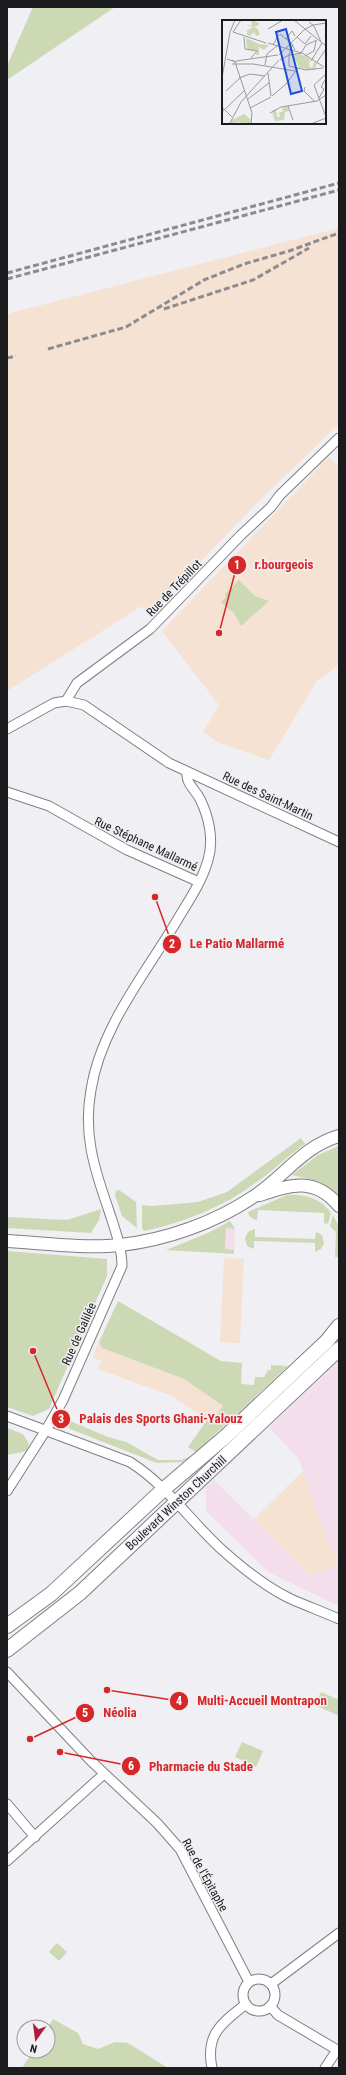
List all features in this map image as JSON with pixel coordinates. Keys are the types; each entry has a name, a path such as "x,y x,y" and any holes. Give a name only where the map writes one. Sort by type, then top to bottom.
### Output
{"main road":[{"path":"7,1241 119,1245 157,1239 195,1227 234,1209 255,1196 308,1151 339,1136"},
{"path":"255,1196 285,1186 300,1185 324,1193 339,1206"},
{"name":"Boulevard Winston Churchill","path":"7,1626 51,1594 164,1488 225,1437 327,1341 339,1326"},
{"name":"Boulevard Winston Churchill","path":"7,1650 80,1593 339,1350"}],"street":[{"name":"Rue de Trépillot","path":"66,701 77,683 150,629 241,535 271,507 280,495 339,438"},
{"path":"7,729 36,711 54,703 66,701"},
{"name":"Rue des Saint-Martin","path":"66,701 84,705 93,709 148,750 187,773 339,842"},
{"path":"187,773 187,780 200,798 208,819 210,838 208,859 199,882"},
{"name":"Rue Stéphane Mallarmé","path":"7,792 49,806 127,850 199,882 113,1026 99,1055 91,1090 88,1116 91,1156 119,1245"},
{"name":"Rue de Galilée","path":"7,1491 46,1430 63,1400 119,1276 122,1266 119,1245"},
{"path":"7,1416 130,1462 145,1471 178,1502 219,1547 246,1570 291,1598 339,1619"},
{"name":"Rue de l'Épitaphe","path":"7,1672 104,1774 156,1823 180,1849 249,1982"},
{"path":"7,1861 104,1774"},
{"path":"7,1804 35,1837"},
{"path":"271,1984 339,1933"},
{"path":"263,1979 271,1984 274,1998 270,2006 257,2010 246,2004 244,1990 249,1982 263,1979"},
{"path":"212,2068 210,2054 212,2038 219,2027 246,2004"},
{"path":"270,2006 278,2015 338,2050 325,2068"}],"shaded area":[{"path":"339,228 339,424 267,493 148,615 142,606 7,691 7,314"},
{"path":"329,457 339,467 339,664 316,682 269,760 219,743 203,732 219,705 162,631"},
{"path":"226,1228 235,1229 234,1250 225,1249"},
{"path":"224,1258 244,1259 240,1343 220,1342"},
{"path":"99,1342 102,1348 184,1379 224,1406 211,1423 172,1396 98,1369 101,1360 92,1358"},
{"path":"339,1361 339,1562 324,1533 299,1459 269,1427"},
{"path":"303,1471 324,1533 339,1562 339,1564 311,1576 254,1519"},
{"path":"214,1480 311,1576 339,1564 339,1606 268,1572 206,1511 206,1487"}],"green space":[{"path":"33,7 115,7 7,80 7,66"},
{"path":"239,580 255,596 269,601 241,626 234,613 221,602 226,597 225,594"},
{"path":"301,1138 305,1144 261,1179 229,1200 202,1213 173,1224 144,1231 142,1228 142,1205 153,1206 198,1202 227,1192"},
{"path":"339,1146 339,1195 317,1181 292,1175 318,1155"},
{"path":"119,1190 136,1202 137,1228 122,1216 115,1195 116,1191"},
{"path":"287,1195 306,1196 317,1200 331,1213 328,1224 324,1223 324,1213 258,1210 257,1220 249,1215 248,1212"},
{"path":"101,1209 99,1220 91,1233 7,1228 7,1217 67,1220"},
{"path":"333,1215 339,1227 339,1257 335,1257 336,1232 330,1226"},
{"path":"230,1221 235,1229 226,1228 225,1249 234,1250 234,1254 166,1250 208,1233"},
{"path":"255,1229 255,1237 315,1239 316,1232 322,1235 324,1243 321,1249 315,1252 315,1243 254,1241 254,1249 247,1246 245,1238 248,1232"},
{"path":"7,1251 107,1259 107,1276 49,1409 33,1416 7,1407"},
{"path":"118,1301 221,1361 242,1363 241,1384 254,1385 255,1377 264,1377 268,1370 271,1370 271,1365 288,1366 196,1452 188,1447 207,1420 212,1423 223,1406 184,1379 102,1348 99,1342"},
{"path":"68,1410 70,1421 108,1437 126,1442 158,1460 181,1460 191,1456 183,1462 157,1463 70,1429 65,1423"},
{"path":"7,1428 23,1434 29,1444 27,1451 7,1455"},
{"path":"321,1692 339,1700 339,1716 315,1705"},
{"path":"242,1742 263,1751 256,1767 235,1757"},
{"path":"57,1943 67,1952 59,1961 49,1952"},
{"path":"56,2021 78,2033 83,2044 98,2049 115,2042 128,2043 168,2068 22,2068 28,2059 56,2059"}],"railway":[{"path":"7,273 339,183"},
{"path":"7,279 339,190"},
{"path":"48,349 126,327 204,280 244,264 289,251 339,233"},
{"path":"164,309 253,280 309,248"},
{"path":"7,358 16,356"}],"place":[{"name":"r.bourgeois","path":"219,633"},
{"name":"Le Patio Mallarmé","path":"155,897"},
{"name":"Palais des Sports Ghani-Yalouz","path":"33,1351"},
{"name":"Multi-Accueil Montrapon","path":"107,1690"},
{"name":"Néolia","path":"30,1739"},
{"name":"Pharmacie du Stade","path":"60,1752"}]}
